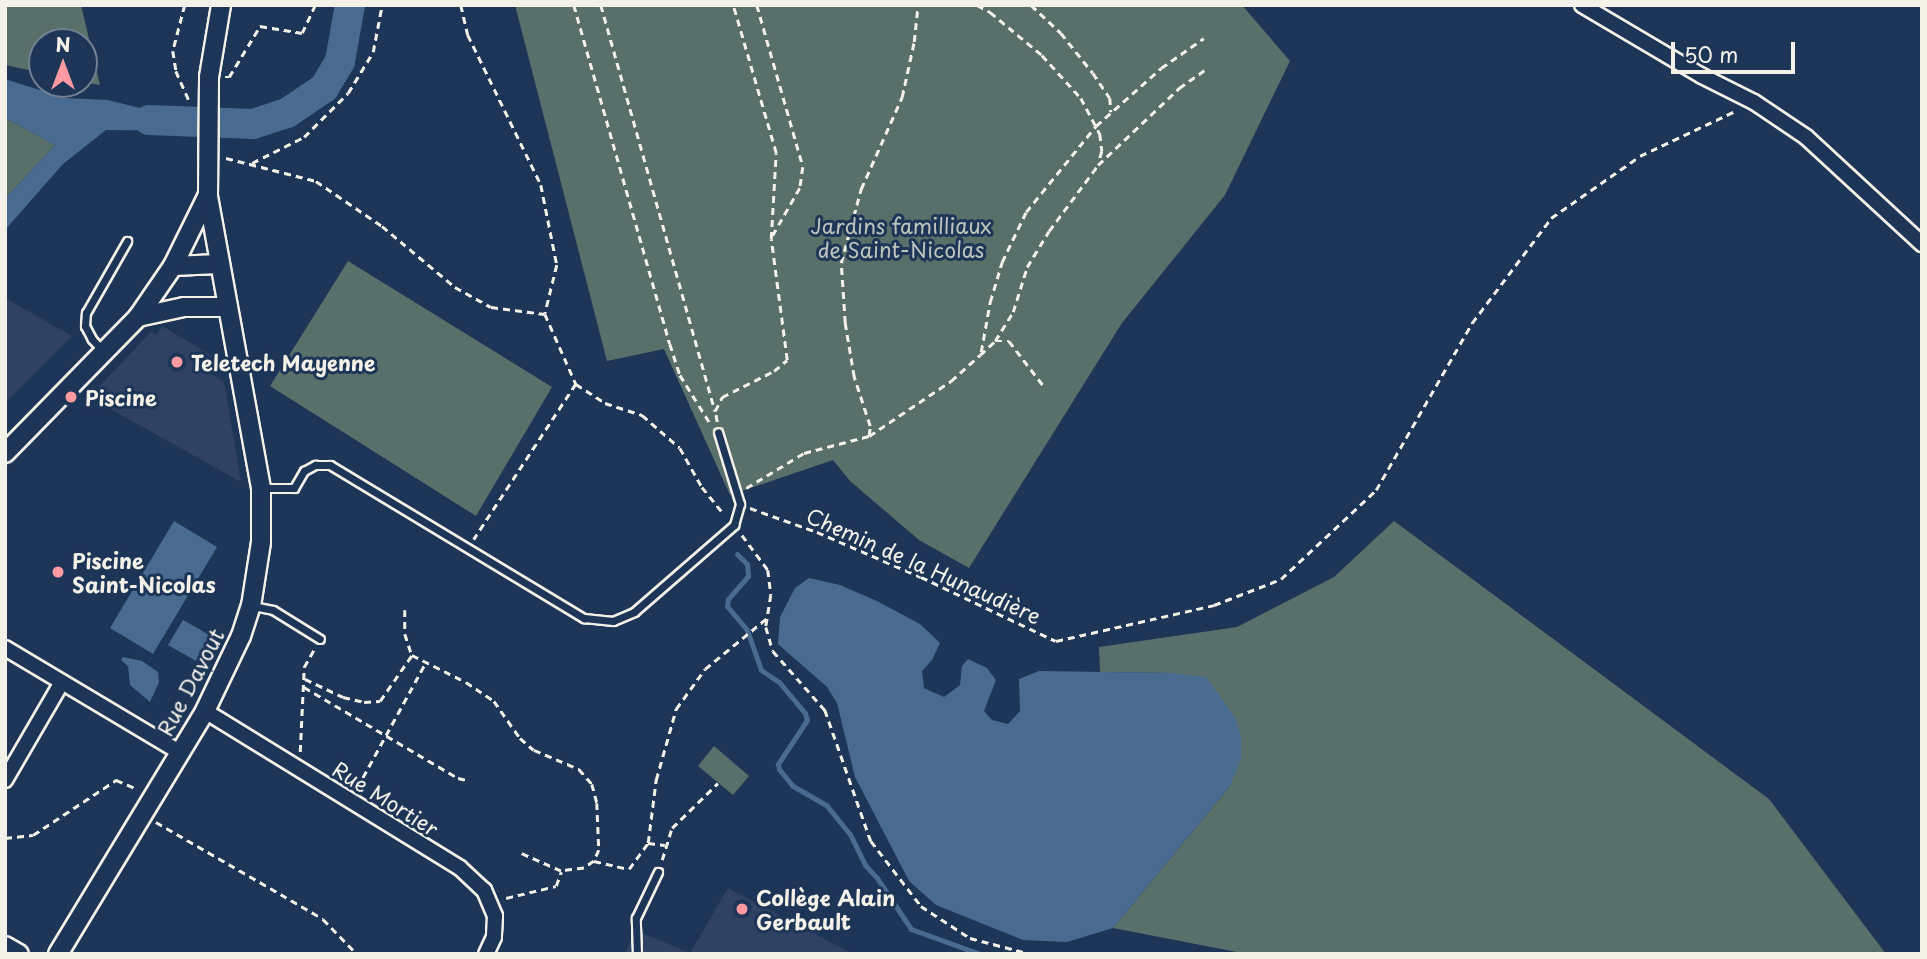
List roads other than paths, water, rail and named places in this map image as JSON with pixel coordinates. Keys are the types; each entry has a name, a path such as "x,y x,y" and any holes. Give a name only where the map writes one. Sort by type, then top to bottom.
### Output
{"street":[{"name":"Rue Davout","path":"58,954 178,751 205,711 241,636 251,606 261,542 261,488 208,195 207,147 201,109 209,77 220,5"},
{"path":"1582,5 1702,76 1754,102 1806,137 1922,244"},
{"path":"5,453 138,317 173,266 208,195"},
{"path":"173,266 219,264"},
{"path":"138,317 184,307 228,307"},
{"path":"5,648 178,751"},
{"path":"5,780 62,682"},
{"name":"Rue Mortier","path":"205,711 460,868 484,890 495,916 494,937 486,954"},
{"path":"5,946 19,954"}],"lane":[{"path":"105,353 92,339 85,326 86,313 127,241"},
{"path":"261,488 294,488 304,471 315,465 330,465 584,618 613,621 634,612 734,525 740,505 718,432"},
{"path":"251,606 273,610 320,639"},
{"path":"637,954 636,918 658,872"}],"waterway":[{"path":"149,120 253,124 287,113 324,88 340,61 350,5"},
{"path":"737,554 747,564 748,576 728,599 727,606 747,630 761,670 779,682 805,713 807,720 778,764 779,769 793,786 827,806 850,834 865,865 877,878 911,929 980,954"}],"place":[{"name":"Teletech Mayenne","path":"177,362"},
{"name":"Piscine","path":"71,397"},
{"name":"Piscine Saint-Nicolas","path":"58,572"},
{"name":"Collège Alain Gerbault","path":"742,909"}],"park label":[{"name":"Jardins familliaux de Saint-Nicolas","path":"901,237"}]}
